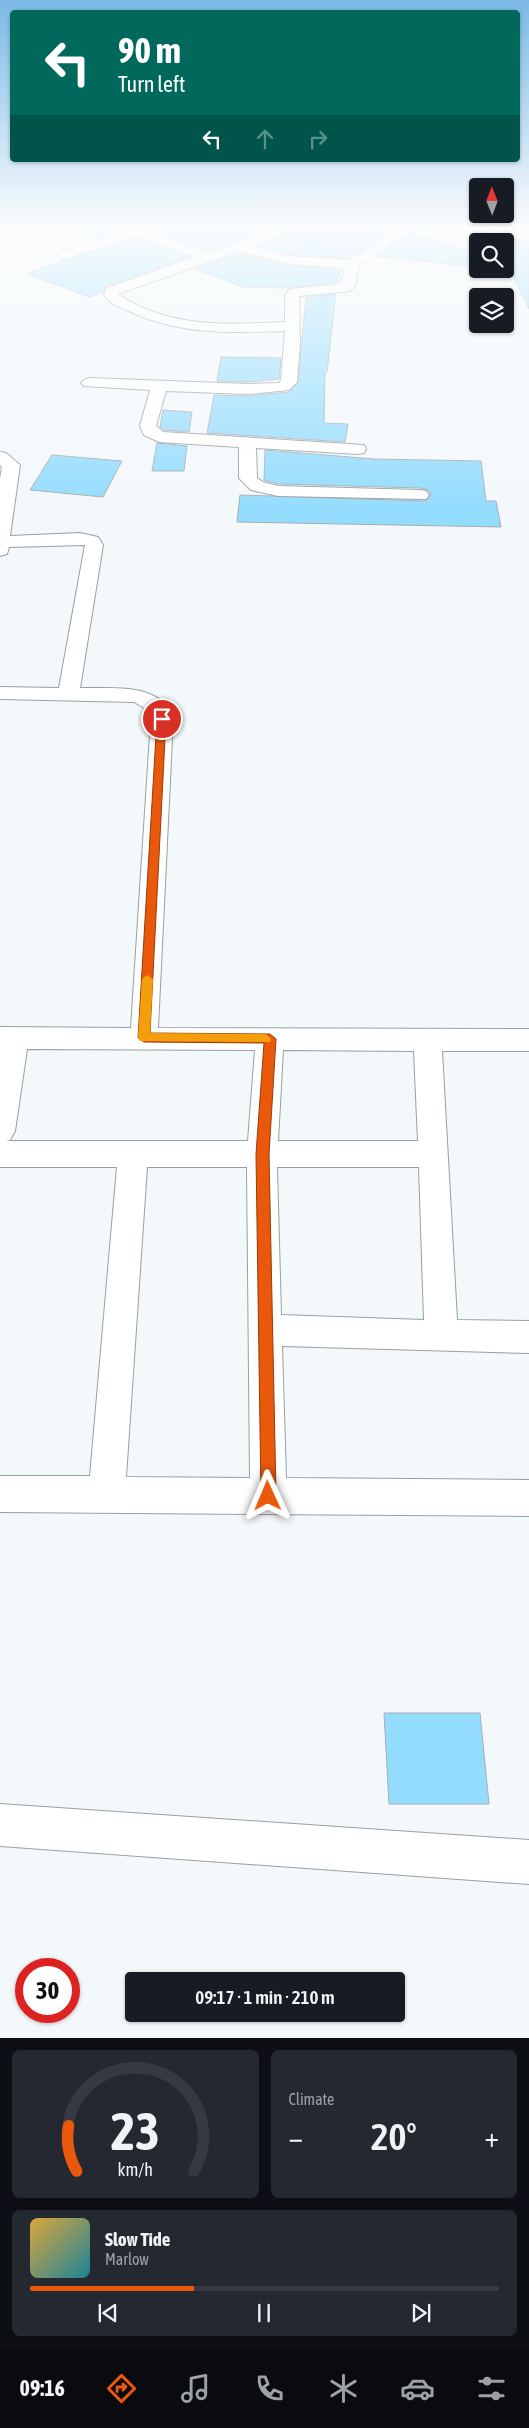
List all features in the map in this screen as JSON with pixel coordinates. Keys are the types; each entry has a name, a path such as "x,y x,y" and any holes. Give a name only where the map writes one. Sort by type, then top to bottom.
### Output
{"street":[{"path":"168,321 196,326 293,326"},
{"path":"89,382 248,389 284,387 288,382 293,321"},
{"path":"159,386 148,426 150,432 159,437 248,444 358,449"},
{"path":"248,444 247,477 250,484 261,488 420,495"},
{"path":"0,457 11,466 1,518 0,550"},
{"path":"1,542 80,539 91,541 94,544 69,693"},
{"path":"0,693 69,693 135,696 149,700 159,708 162,719 144,1038"},
{"path":"0,1131 7,1037 529,1040"},
{"path":"268,1496 262,1154 270,1039"},
{"path":"427,1039 434,1154 441,1336"},
{"path":"0,1154 434,1154"},
{"path":"107,1495 133,1154"},
{"path":"266,1330 529,1337"},
{"path":"0,1494 529,1498"},
{"path":"0,1825 529,1862"}],"building":[{"path":"304,321 333,321 327,372 325,372 324,423 348,424 345,442 207,433 214,395 248,396 289,392 298,383"},
{"path":"221,357 281,358 279,379 248,382 217,381"},
{"path":"163,410 192,412 189,432 164,430 160,427"},
{"path":"157,443 187,446 184,471 152,471"},
{"path":"265,450 374,459 481,461 486,501 496,501 501,527 237,522 240,495 426,501 431,495 428,490 420,488 278,484 264,480"},
{"path":"52,455 122,461 103,497 30,490"},
{"path":"384,1713 480,1713 489,1804 389,1804"}],"slow traffic":[{"path":"147,979 144,1038 266,1039"}],"route":[{"path":"162,719 144,1038 270,1039 262,1154 268,1496"}]}
